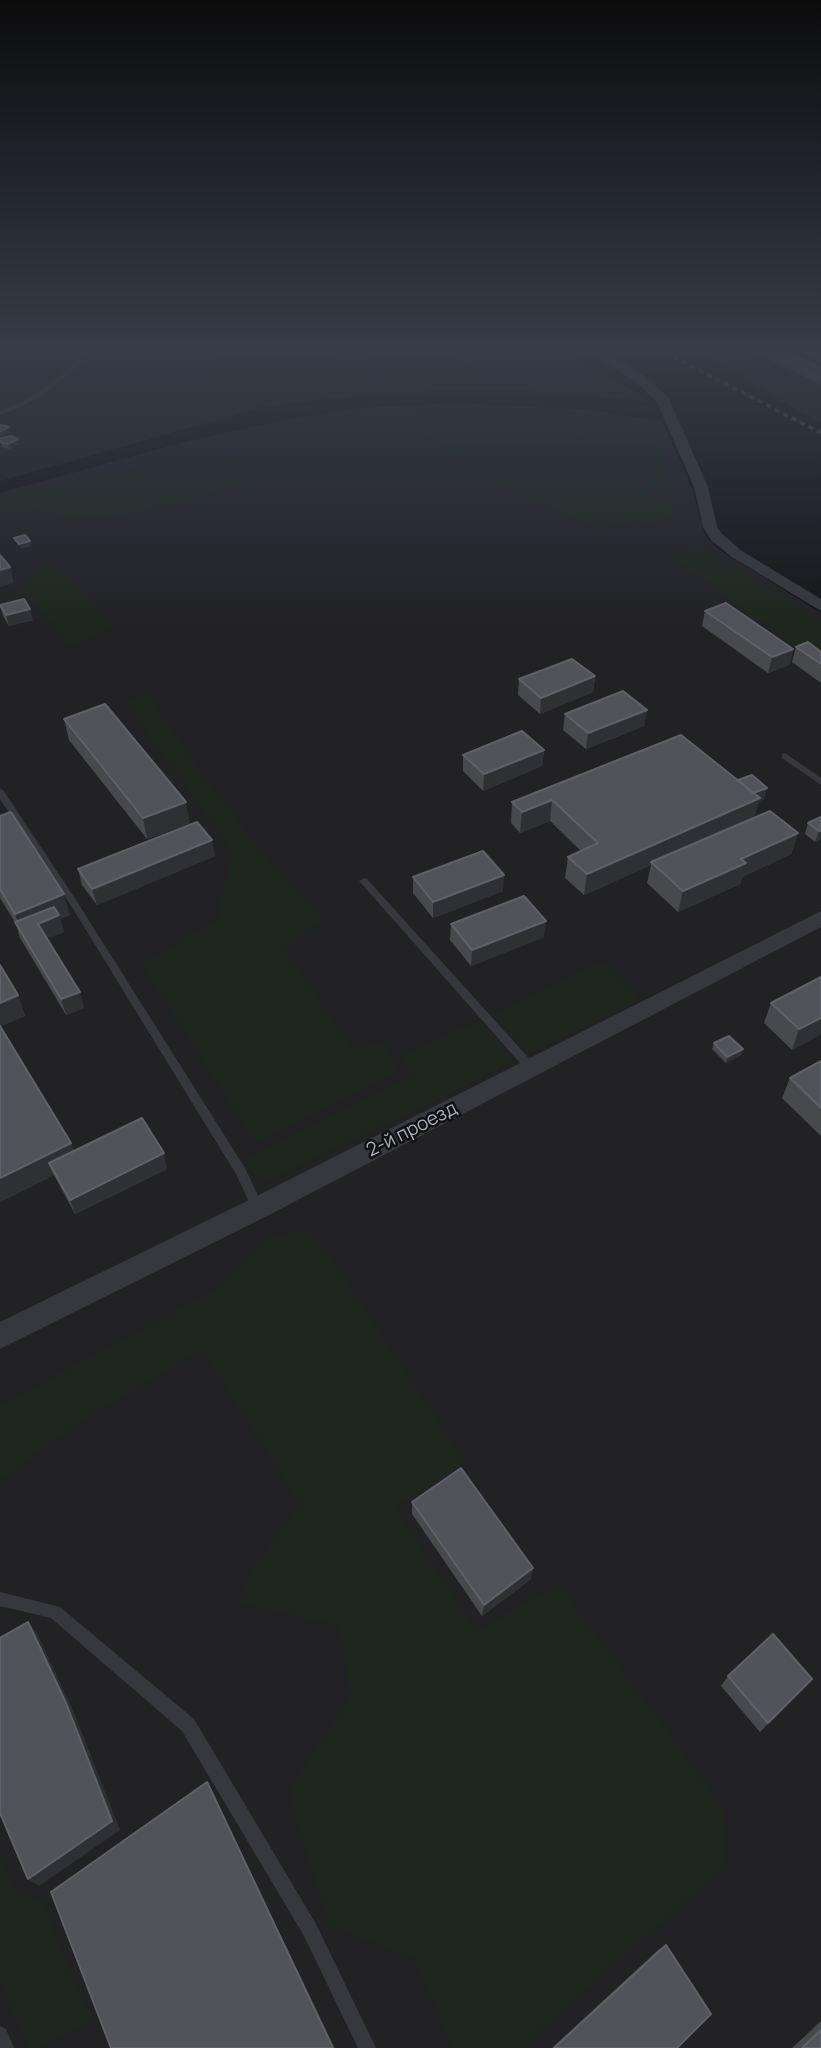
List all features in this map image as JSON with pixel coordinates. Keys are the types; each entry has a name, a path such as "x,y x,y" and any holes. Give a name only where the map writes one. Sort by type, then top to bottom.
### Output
{"street":[{"path":"680,440 701,487 710,527 716,537 737,554 821,606"},
{"name":"2-й проезд","path":"0,1336 258,1208 821,918"}],"lane":[{"path":"785,756 821,782"},
{"path":"0,792 73,902 234,1159 258,1208"},
{"path":"364,881 531,1068"},
{"path":"0,1600 55,1612 188,1725 310,1930 367,2048"},
{"path":"0,2035 5,2048"}],"shaded area":[{"path":"0,440 148,440 0,481"},
{"path":"195,440 670,440 692,489 705,536 718,549 821,613 821,911 295,1180 0,1324 0,493"},
{"path":"431,440 577,440 582,443 578,440 659,440 676,503 589,448 676,513 656,522 631,523 599,530 490,481"},
{"path":"233,460 275,466 283,471 206,496 132,514 66,517 41,510 0,513 0,497 29,490 144,467"},
{"path":"698,543 821,621 821,666 669,555"},
{"path":"55,561 115,626 83,643 69,646 25,587 42,563"},
{"path":"148,693 205,778 267,858 324,919 285,949 352,1049 383,1043 399,1072 256,1144 141,964 217,919 232,851 124,701"},
{"path":"821,925 821,2048 0,2048 0,1349"},
{"path":"602,961 640,999 529,1054 492,1013"},
{"path":"480,1020 514,1062 270,1181 253,1173 244,1160 412,1075 400,1056"},
{"path":"296,1229 314,1235 326,1251 465,1462 395,1508 477,1631 558,1583 723,1807 727,1865 521,2048 453,2048 413,1958 329,1926 288,1792 351,1694 339,1626 238,1603 253,1568 300,1504 202,1350 77,1424 0,1481 0,1405 213,1291 270,1238"},
{"path":"0,1854 16,1892 42,1902 91,2020 35,2048 29,2048 0,1984"}],"building":[{"path":"1,440 17,440 8,444 0,442"},
{"path":"25,535 30,541 19,544 14,538"},
{"path":"0,555 10,567 0,570"},
{"path":"24,599 30,609 6,615 0,605"},
{"path":"726,603 793,649 772,657 705,611"},
{"path":"808,642 821,652 821,664 796,647"},
{"path":"572,659 595,676 541,698 519,679"},
{"path":"623,691 647,710 588,733 565,714"},
{"path":"105,704 186,802 143,818 64,719"},
{"path":"522,731 544,750 484,774 463,755"},
{"path":"681,735 760,798 587,874 568,857 598,843 552,800 522,812 512,802"},
{"path":"752,775 767,788 753,793 738,780"},
{"path":"770,811 798,833 741,859 746,863 683,891 651,862"},
{"path":"11,812 64,894 15,914 0,889 0,816"},
{"path":"821,817 819,831 808,823"},
{"path":"197,822 212,840 92,889 78,869"},
{"path":"483,851 504,875 433,902 413,877"},
{"path":"524,896 546,921 472,950 451,924"},
{"path":"54,907 59,915 38,924 80,992 61,999 15,922"},
{"path":"0,965 18,995 0,1003"},
{"path":"821,977 821,1018 799,1029 771,1003"},
{"path":"0,1026 71,1143 0,1178"},
{"path":"729,1036 743,1049 727,1057 714,1043"},
{"path":"821,1061 821,1108 790,1078"},
{"path":"142,1118 164,1153 70,1200 49,1163"},
{"path":"461,1468 533,1568 484,1605 412,1502"},
{"path":"28,1622 66,1703 112,1821 28,1879 0,1813 0,1638"},
{"path":"773,1634 812,1679 768,1723 728,1676"},
{"path":"207,1782 333,2048 111,2048 51,1892"},
{"path":"666,1945 711,2014 677,2048 554,2048"},
{"path":"821,2030 821,2048 802,2048"}]}
